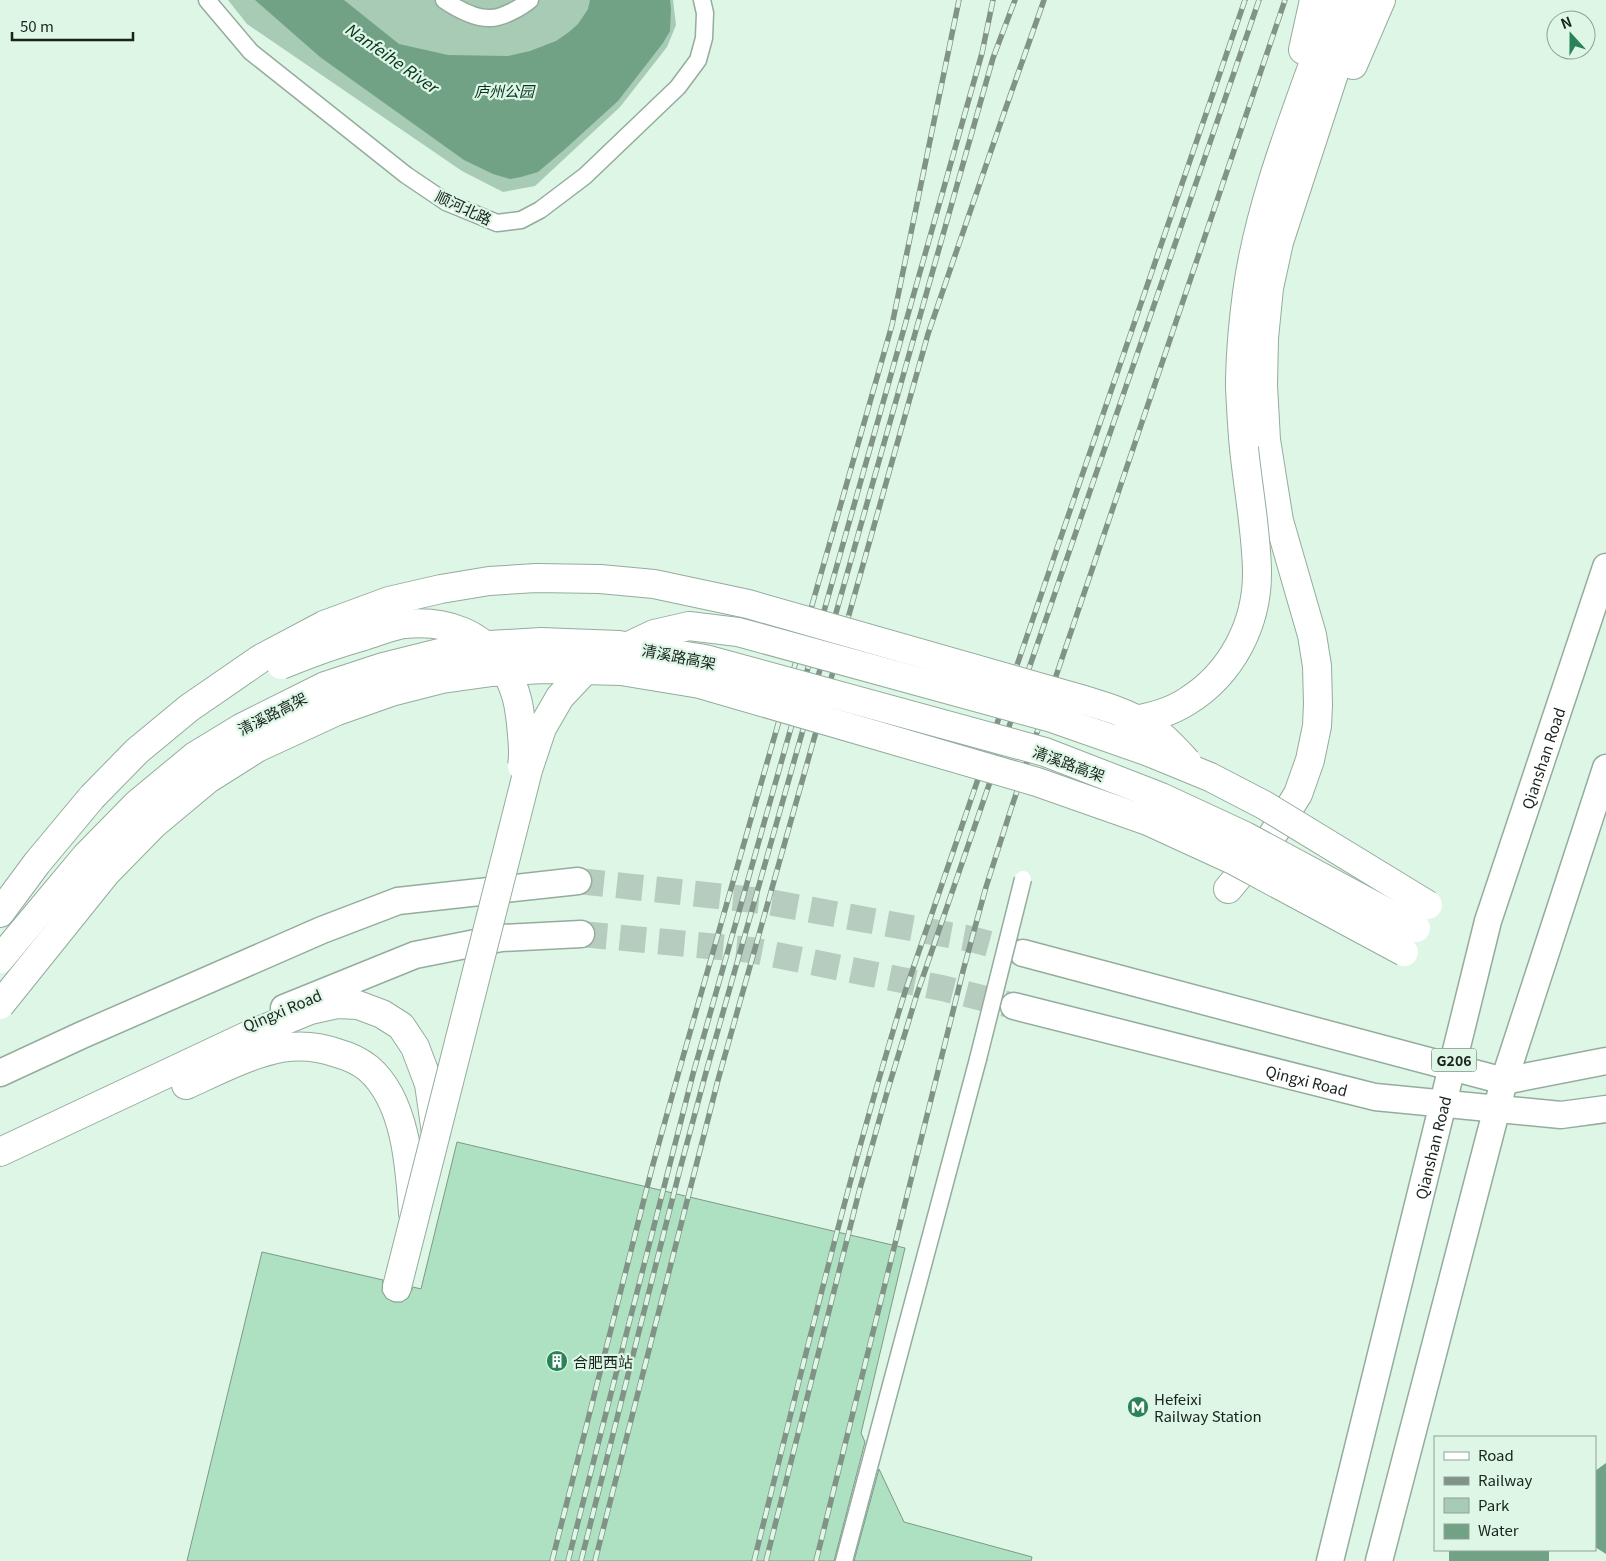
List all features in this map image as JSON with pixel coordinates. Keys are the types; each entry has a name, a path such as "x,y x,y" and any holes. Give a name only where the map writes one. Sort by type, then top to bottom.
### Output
{"highway":[{"path":"0,913 37,863 92,797 137,751 189,708 260,659 324,625 389,601 441,589 499,580 536,578 600,579 654,584 748,604 1084,700 1119,712 1151,727 1194,770 1206,798 1218,881 1272,836 1298,794 1310,760 1317,726 1317,666 1312,635 1278,513 1266,440 1263,385 1264,338 1269,288 1279,242 1314,0"},
{"path":"1287,181 1336,0"},
{"path":"1287,181 1358,0"},
{"path":"189,708 274,667 332,645 402,624 432,623 460,630 484,644 500,661 513,683 520,708 523,757 516,817 397,1287 495,899 528,770 542,728 560,697 591,664 654,634 689,626 738,632 1052,718 1098,722 1129,721 1157,715 1186,703 1206,688 1222,672 1237,650 1250,622 1255,596 1257,571 1244,448 1240,386 1242,338 1257,244 1287,181 1381,0"},
{"name":"清溪路高架","path":"0,959 86,856 136,804 194,756 241,728 325,686 383,667 439,653 481,647 542,642 619,645 705,659 1045,752 1161,798 1422,916 1272,810 1210,777 1149,752 1052,718"},
{"name":"清溪路高架","path":"0,1005 106,873 154,824 208,779 257,748 337,711 391,692 442,679 492,672 544,669 621,671 700,684 1037,782 1148,821 1233,860 1404,952"},
{"path":"7,1145 249,1035 310,1010 337,1004 358,1005 382,1014 401,1026 415,1047 429,1084 436,1133"},
{"path":"7,1145 162,1096 257,1054 282,1048 304,1047 328,1050 350,1057 368,1068 382,1084 392,1102 405,1141 411,1176 414,1222"}],"main road":[{"name":"Qianshan Road","path":"1330,1561 1488,921 1606,567"},
{"path":"1380,1561 1496,1109 1606,768"},
{"path":"0,1073 322,930 398,901 578,881"},
{"name":"Qingxi Road","path":"7,1145 270,1014 415,954 501,938 581,934"},
{"path":"1023,953 1504,1081 1606,1061"},
{"name":"Qingxi Road","path":"1014,1006 1375,1097 1561,1115 1606,1109"}],"street":[{"name":"顺河北路","path":"208,0 251,52 406,175 446,202 497,223 521,220 540,210 578,182 678,87 698,60 704,38 705,13 702,0"},
{"path":"444,0 475,15 491,18 508,13 530,0"},
{"path":"844,1561 978,1059 1023,879"}],"green space":[{"name":"庐州公园","path":"228,0 673,0 676,25 667,47 620,107 535,186 503,192 462,171 247,24"}],"water":[{"name":"庐州公园","path":"255,0 344,0 399,44 448,55 508,56 530,51 556,41 578,24 588,9 590,0 670,0 670,31 663,43 618,101 538,172 510,179 493,174 464,160 320,57"},
{"path":"1606,1463 1606,1554 1596,1548 1596,1470"},
{"path":"1449,1551 1549,1551 1549,1561 1449,1561"}],"building":[{"name":"合肥西站","path":"457,1142 905,1248 861,1433 865,1442 834,1561 187,1561 262,1252 383,1280 382,1291 386,1298 394,1302 402,1302 408,1298 413,1287 421,1289"},
{"path":"879,1469 904,1522 1032,1557 1031,1561 854,1561"}],"tunnel":[{"path":"578,881 763,901 971,939 1023,953"},
{"path":"581,934 751,950 942,988 1014,1006"}],"railway":[{"path":"552,1561 652,1168 892,325 959,0"},
{"path":"568,1561 693,1074 982,53 993,0"},
{"path":"581,1561 705,1076 993,58 1015,0"},
{"path":"595,1561 718,1080 928,334 1044,0"},
{"path":"754,1561 844,1204 905,992 1245,0"},
{"path":"766,1561 859,1192 917,994 1259,0"},
{"path":"816,1561 963,971 986,887 1285,0"}],"place":[{"name":"合肥西站","path":"557,1361"},
{"name":"Hefeixi Railway Station","path":"1138,1407"}],"water label":[{"name":"Nanfeihe River","path":"392,57"}]}
